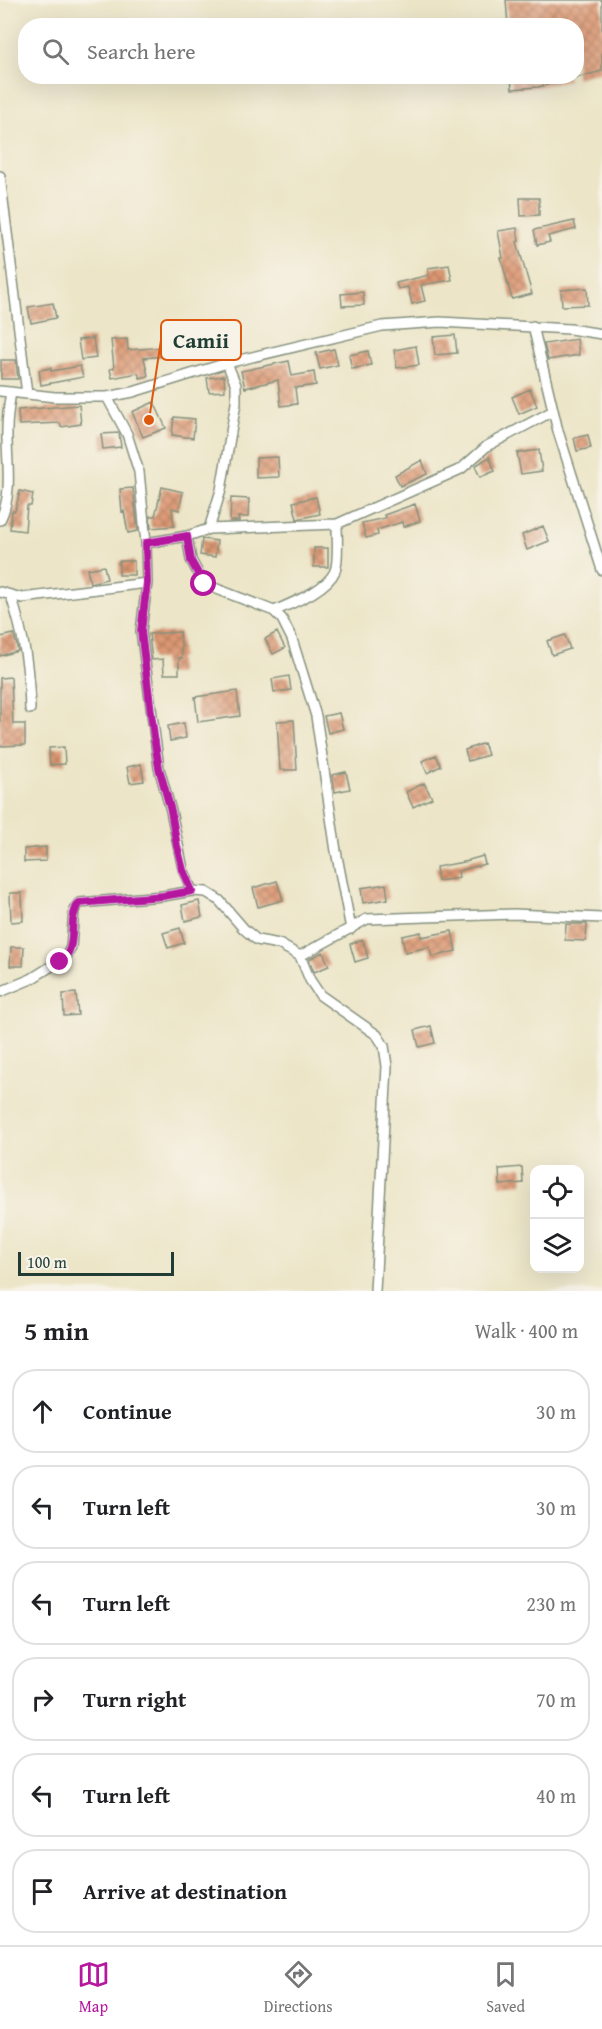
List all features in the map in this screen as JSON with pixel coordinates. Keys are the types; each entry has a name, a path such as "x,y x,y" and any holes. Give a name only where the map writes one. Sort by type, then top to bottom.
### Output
{"street":[{"path":"0,176 27,394"},
{"path":"0,391 54,397 107,397 133,392 228,363 382,326 440,322 533,326 602,334"},
{"path":"533,326 553,411 602,570"},
{"path":"209,529 221,490 236,403 236,386 228,363"},
{"path":"0,520 9,480 6,427 11,392"},
{"path":"107,397 135,455 139,472 146,543 147,583 141,631 159,768 171,811 183,870 192,891"},
{"path":"146,543 187,536 209,529 337,524 461,469 487,446 553,411"},
{"path":"274,611 328,583 336,569 337,524"},
{"path":"187,536 191,561 204,584 274,611 282,619 292,639 316,716 336,851 351,928"},
{"path":"0,592 22,598 147,583"},
{"path":"11,596 23,634 29,673 30,709"},
{"path":"0,992 31,979 66,957 71,947 74,910 79,903 163,896 192,891 206,892 219,900 244,929 257,940 279,944 300,956 310,980 320,995 377,1035 384,1046 387,1066 375,1291"},
{"path":"300,956 367,919 514,914 602,918"}],"building":[{"path":"506,0 602,0 602,71 584,76 584,18 507,18"},
{"path":"512,84 551,84 538,87 512,89"},
{"path":"520,198 539,198 539,215 521,216"},
{"path":"574,221 576,229 548,236 550,242 537,245 534,230"},
{"path":"517,228 519,241 517,242 532,294 512,299 501,258 503,258 498,231"},
{"path":"449,265 452,280 421,285 425,301 412,304 408,287 398,289 396,283 429,275 428,268"},
{"path":"587,288 588,305 562,306 561,290"},
{"path":"363,292 364,305 342,306 341,294"},
{"path":"53,303 56,318 31,323 28,307"},
{"path":"455,335 457,353 435,355 433,337"},
{"path":"93,338 96,358 81,360 78,340"},
{"path":"127,339 128,350 164,347 165,356 144,358 148,376 140,378 138,373 112,378 110,369 114,368 111,340"},
{"path":"577,339 579,355 548,360 544,344"},
{"path":"416,346 419,365 397,368 394,350"},
{"path":"334,349 338,365 320,369 316,353"},
{"path":"368,351 371,365 352,369 349,355"},
{"path":"1,360 16,360 18,379 1,379"},
{"path":"289,361 292,376 314,372 316,385 295,388 297,404 281,406 278,380 245,388 241,371"},
{"path":"80,366 83,377 41,385 39,370 51,368 51,371"},
{"path":"224,376 225,391 209,392 207,378"},
{"path":"530,389 537,406 519,414 512,397"},
{"path":"154,402 166,428 143,437 132,412"},
{"path":"79,405 81,424 61,427 60,423 19,425 18,410"},
{"path":"174,417 195,419 193,438 172,435"},
{"path":"119,433 121,447 103,449 101,434"},
{"path":"588,435 591,448 577,451 574,438"},
{"path":"539,450 542,471 521,474 517,453"},
{"path":"278,457 279,477 256,478 256,458"},
{"path":"489,457 495,471 480,477 475,466"},
{"path":"422,460 427,474 400,486 395,475"},
{"path":"162,487 183,492 179,510 172,508 174,526 151,528 150,516 155,516"},
{"path":"133,488 138,531 128,533 124,511 122,512 120,489"},
{"path":"20,491 33,494 31,506 27,506 25,531 10,529 12,511 15,511"},
{"path":"316,497 320,514 297,519 293,502"},
{"path":"231,498 249,499 248,517 238,517 239,521 230,521"},
{"path":"415,504 420,521 403,527 402,522 377,530 378,535 366,538 362,523 385,518 384,515"},
{"path":"543,526 549,541 527,550 522,535"},
{"path":"202,539 217,541 215,557 200,555"},
{"path":"314,548 328,548 328,567 314,567"},
{"path":"119,561 134,561 134,575 119,575"},
{"path":"104,566 107,579 90,583 87,569"},
{"path":"180,632 182,658 179,658 179,674 164,674 163,659 152,660 149,634"},
{"path":"277,632 285,648 273,654 265,639"},
{"path":"14,634 18,651 0,656 0,637"},
{"path":"565,635 570,649 552,655 547,641"},
{"path":"289,676 291,690 274,692 272,679"},
{"path":"11,677 13,724 25,724 25,745 0,746 0,678"},
{"path":"237,691 240,716 198,722 195,697"},
{"path":"339,713 343,729 328,733 324,716"},
{"path":"294,720 297,770 280,770 277,721"},
{"path":"184,723 186,738 170,741 168,726"},
{"path":"484,743 488,755 468,761 465,750"},
{"path":"64,747 65,764 50,765 49,748"},
{"path":"436,755 441,766 427,773 422,761"},
{"path":"141,764 144,781 130,783 127,767"},
{"path":"346,772 350,789 335,792 332,775"},
{"path":"424,783 432,798 413,807 406,792"},
{"path":"46,847 46,861 24,862 24,849"},
{"path":"483,856 485,864 458,871 459,878 438,881 436,867"},
{"path":"277,881 283,900 258,907 253,888"},
{"path":"386,884 388,899 363,903 361,888"},
{"path":"10,893 22,893 23,921 11,922"},
{"path":"199,901 202,917 185,921 182,905"},
{"path":"566,924 587,924 586,941 565,940"},
{"path":"180,928 184,943 168,948 163,933"},
{"path":"452,931 456,951 432,957 430,947 405,952 402,936 421,932 421,937"},
{"path":"363,940 368,958 355,962 350,944"},
{"path":"11,947 24,947 23,966 10,966"},
{"path":"323,952 329,966 314,972 309,959"},
{"path":"76,993 78,1015 64,1016 63,994"},
{"path":"431,1026 435,1043 419,1047 415,1030"},
{"path":"522,1167 523,1183 500,1185 499,1169"}],"place":[{"name":"Camii","path":"149,420"}],"route":[{"path":"60,962 66,957 71,947 74,910 79,903 163,896 192,891 183,870 177,846 154,737 141,631 147,583 146,543 187,536 191,561 204,584"}]}
